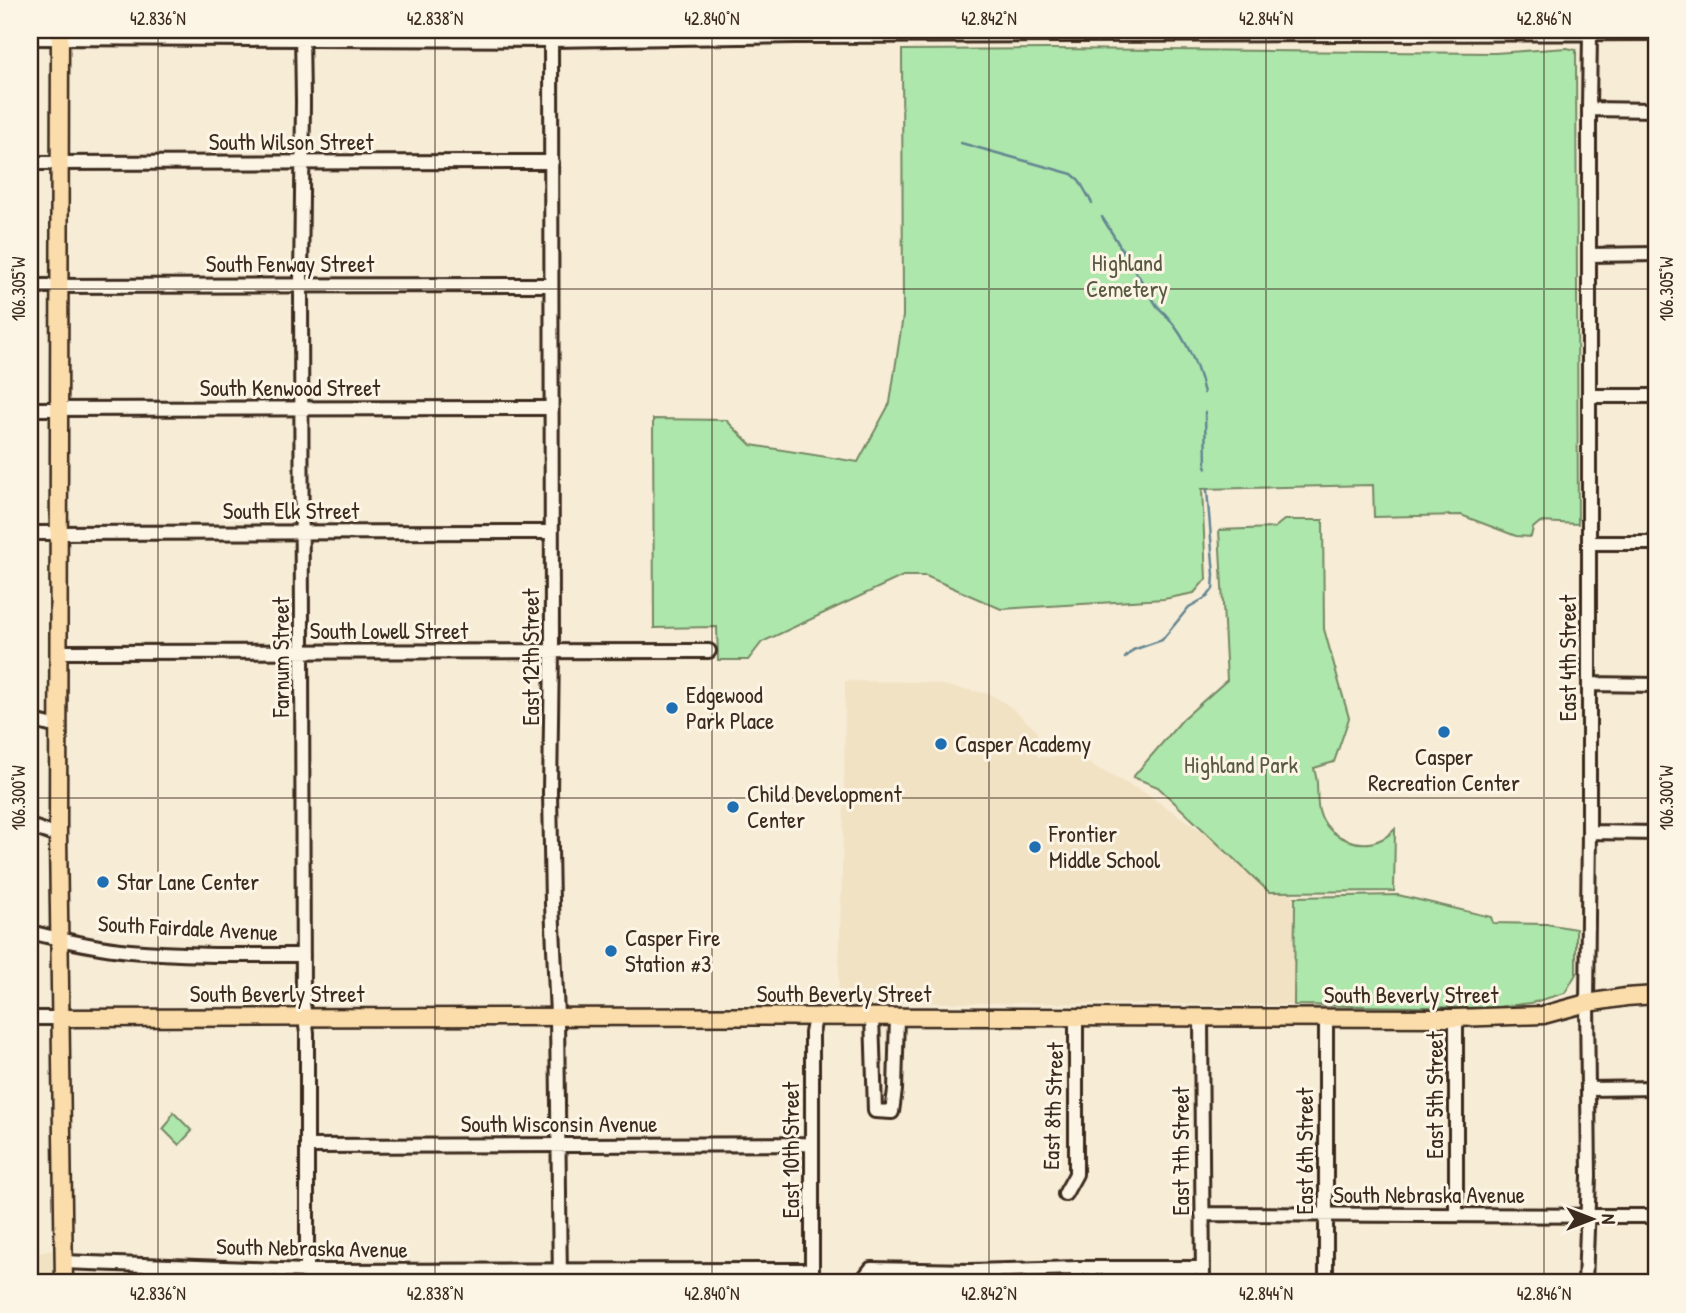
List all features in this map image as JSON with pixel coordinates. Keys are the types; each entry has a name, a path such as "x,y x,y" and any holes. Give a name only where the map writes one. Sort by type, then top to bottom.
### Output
{"main road":[{"path":"60,34 58,836 64,1283"},
{"name":"South Beverly Street","path":"59,1018 557,1015 815,1018 1456,1018 1543,1015 1587,1003 1656,995"}],"street":[{"name":"East 4th Street","path":"1586,1283 1589,1175 1587,1003 1590,33"},
{"path":"30,38 60,34 1656,33"},
{"name":"Farnum Street","path":"302,34 303,1003 307,1033 307,1277"},
{"name":"East 12th Street","path":"551,35 550,792 557,1015 560,1277"},
{"path":"1589,109 1656,110"},
{"name":"South Wilson Street","path":"30,163 552,162"},
{"path":"1589,255 1656,254"},
{"name":"South Fenway Street","path":"30,286 551,285"},
{"path":"1589,396 1656,396"},
{"name":"South Kenwood Street","path":"30,409 551,408"},
{"name":"South Elk Street","path":"30,533 551,532"},
{"path":"1589,543 1656,543"},
{"name":"South Lowell Street","path":"58,652 709,651"},
{"path":"1589,684 1656,685"},
{"path":"30,720 58,727"},
{"path":"30,827 58,836"},
{"path":"1589,832 1656,832"},
{"name":"South Fairdale Avenue","path":"30,932 128,951 202,955 303,955"},
{"path":"872,1016 875,1111 892,1112 897,1016"},
{"name":"East 8th Street","path":"1065,1195 1076,1174 1076,1017"},
{"name":"South Beverly Street","path":"30,1018 59,1018"},
{"name":"East 10th Street","path":"812,1277 815,1018"},
{"name":"East 7th Street","path":"1201,1018 1203,1283"},
{"name":"East 6th Street","path":"1325,1283 1326,1018"},
{"name":"East 5th Street","path":"1456,1018 1456,1214"},
{"path":"1588,1089 1656,1088"},
{"name":"South Wisconsin Avenue","path":"307,1146 813,1144"},
{"name":"South Nebraska Avenue","path":"1202,1214 1656,1216"},
{"name":"South Nebraska Avenue","path":"64,1262 307,1277 812,1277"},
{"path":"864,1283 870,1269 971,1277 1077,1268 1203,1268"},
{"path":"1077,1268 1077,1283"}],"shaded area":[{"name":"Frontier Middle School","path":"845,681 925,682 990,694 1011,707 1037,731 1037,757 1076,757 1145,793 1293,892 1294,1005 838,1002"},
{"path":"53,1250 53,1283 30,1283 30,1254"}],"green space":[{"name":"Highland Cemetery","path":"1567,48 1576,50 1578,524 1540,522 1533,528 1531,537 1516,536 1461,515 1374,517 1373,485 1202,489 1206,579 1194,593 1164,599 1001,609 926,576 903,576 762,642 748,660 718,660 717,627 654,628 653,419 726,420 751,445 858,462 890,403 903,316 902,50 1495,53"},
{"name":"Highland Park","path":"1284,520 1323,520 1324,629 1349,718 1334,762 1314,768 1319,813 1332,831 1356,842 1373,842 1384,838 1395,829 1394,891 1269,892 1158,787 1133,777 1183,719 1227,680 1219,530 1274,528"},
{"path":"1398,895 1491,917 1493,923 1546,924 1576,929 1576,974 1565,993 1531,1003 1490,1008 1294,1005 1295,897"},
{"path":"173,1112 192,1131 179,1145 163,1129"}],"waterway":[{"path":"961,143 1072,174 1079,180 1092,203"},
{"path":"1102,217 1157,306 1181,335 1197,369 1204,393"},
{"path":"1205,412 1206,469"},
{"path":"1125,658 1133,650 1162,640 1189,607 1207,597 1213,589 1207,490"}],"place":[{"name":"Edgewood Park Place","path":"672,708"},
{"name":"Casper Recreation Center","path":"1444,732"},
{"name":"Casper Academy","path":"941,744"},
{"name":"Child Development Center","path":"733,807"},
{"name":"Frontier Middle School","path":"1035,847"},
{"name":"Star Lane Center","path":"103,882"},
{"name":"Casper Fire Station #3","path":"611,951"}]}
